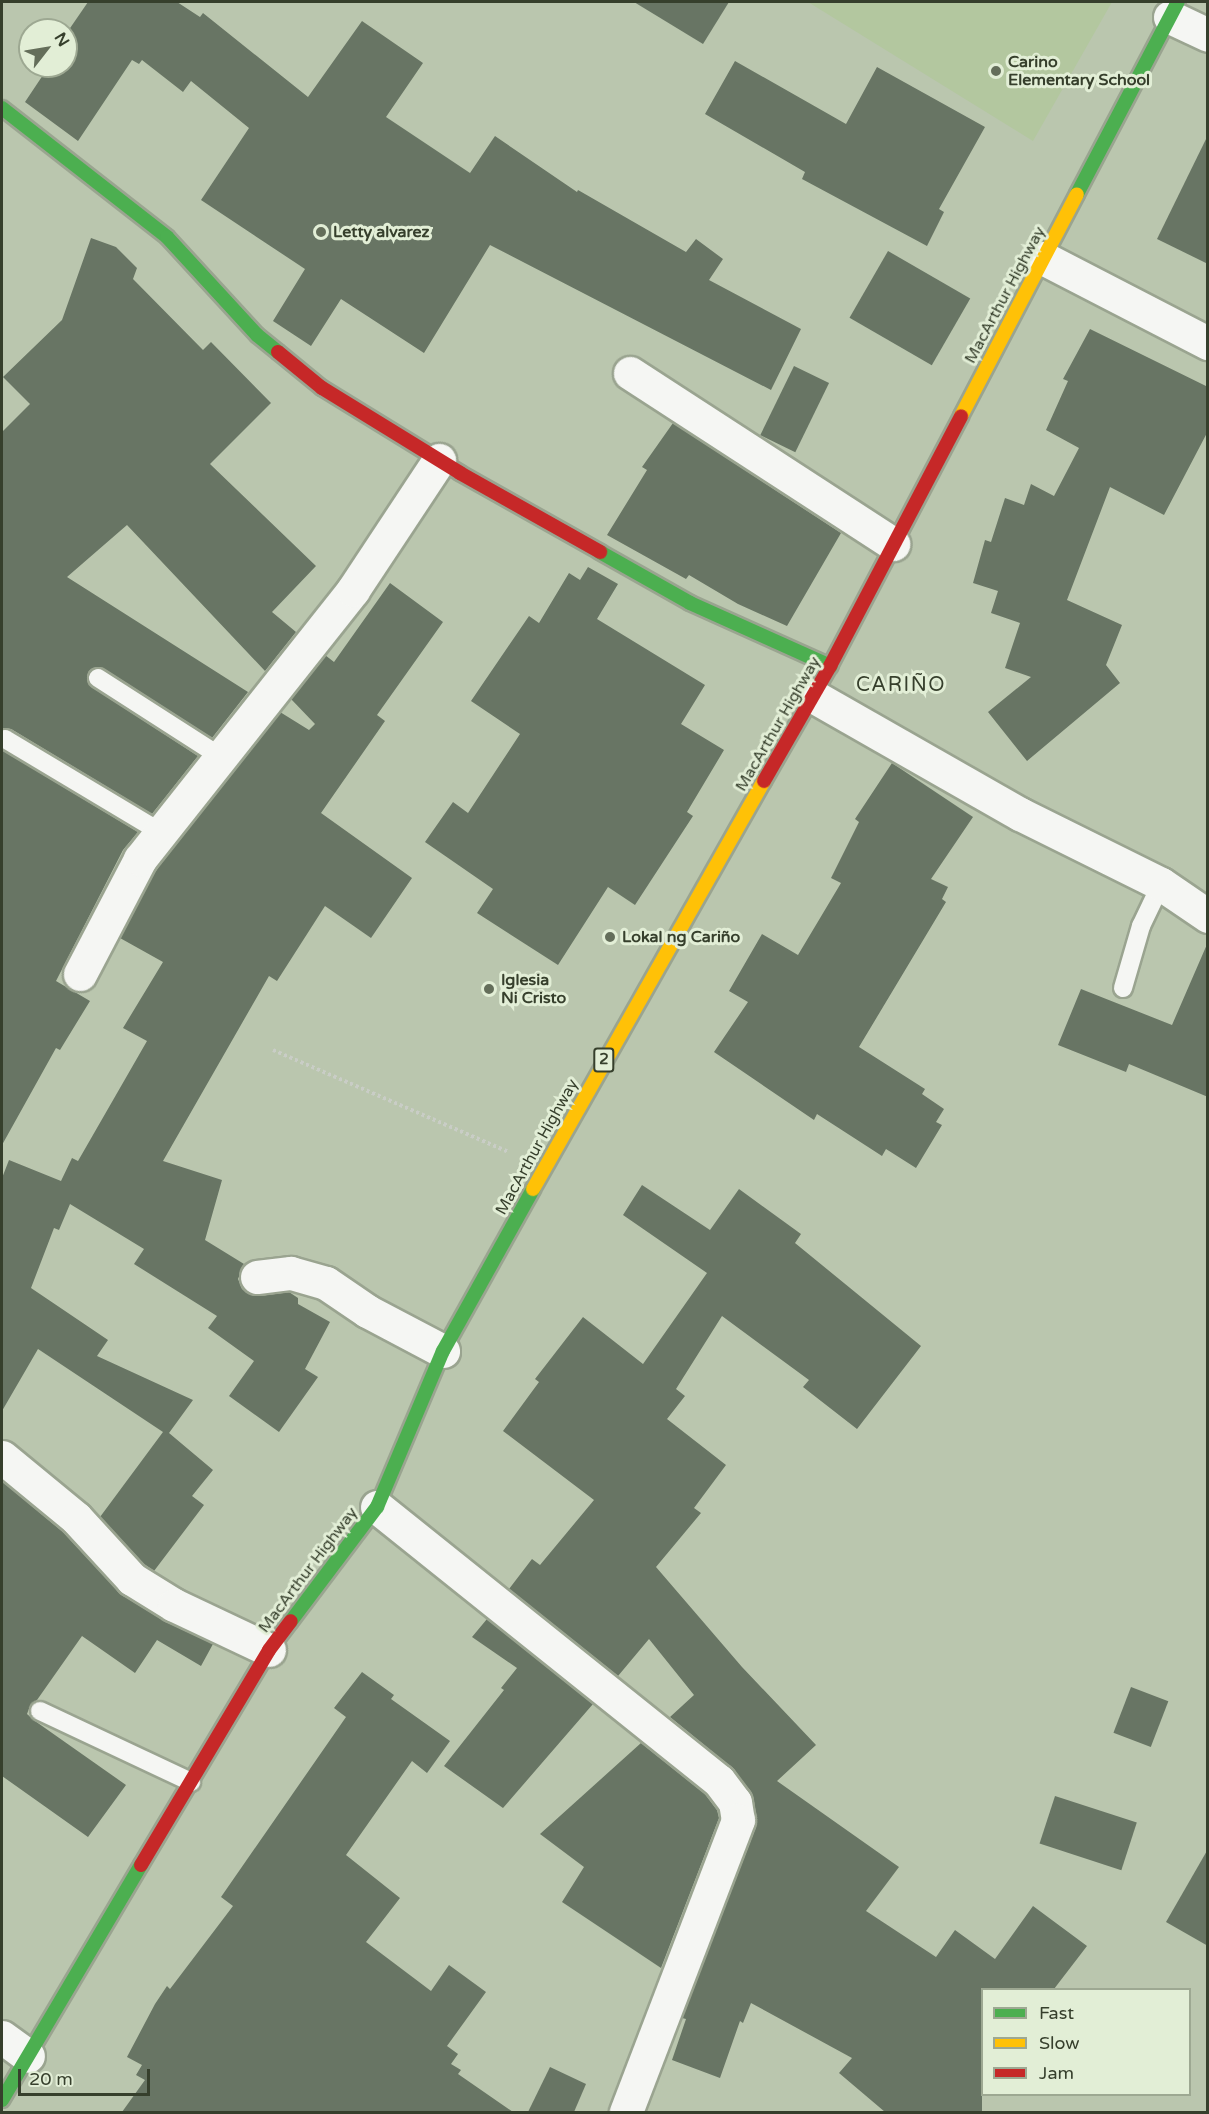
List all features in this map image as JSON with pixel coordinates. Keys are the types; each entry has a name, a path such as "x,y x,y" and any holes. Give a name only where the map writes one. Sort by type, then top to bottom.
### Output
{"main road":[{"name":"MacArthur Highway","path":"2,2100 268,1650 377,1507 443,1351 545,1167 831,666 1174,9"},
{"path":"2,108 167,237 258,335 322,388 439,460 690,603 831,666"}],"street":[{"path":"1174,9 1208,35"},
{"path":"1043,258 1208,343"},
{"path":"630,373 893,544"},
{"path":"80,974 140,859 353,590 439,460"},
{"path":"813,696 1020,814 1161,884 1208,916"},
{"path":"257,1277 291,1273 326,1283 367,1311 443,1351"},
{"path":"2,1457 76,1518 132,1579 174,1605 268,1650"},
{"path":"377,1507 719,1781 735,1802 738,1820 626,2112"},
{"path":"2,2037 28,2056"}],"lane":[{"path":"98,678 221,757"},
{"path":"5,739 162,833"},
{"path":"1123,988 1141,926 1161,884"},
{"path":"40,1711 191,1782"}],"path":[{"path":"273,1050 545,1167"}],"shaded area":[{"name":"Carino Elementary School","path":"808,2 1112,2 1033,141"}],"building":[{"path":"88,2 177,2 200,17 203,13 308,97 362,21 423,63 386,117 470,173 495,136 577,192 578,190 686,252 696,239 723,259 709,280 801,329 771,390 490,245 424,353 341,299 311,346 273,321 305,269 201,200 249,128 191,81 183,92 142,60 139,64 132,60 78,141 25,102 41,78 78,78 77,18"},
{"path":"634,2 729,2 703,44"},
{"path":"735,61 846,124 877,67 985,127 939,209 944,212 927,246 802,179 805,172 705,114"},
{"path":"1208,135 1208,264 1157,239"},
{"path":"91,238 116,247 137,268 133,279 203,350 211,342 271,403 210,464 316,566 272,612 296,632 265,671 127,525 67,577 248,692 212,738 104,669 98,667 89,671 87,678 92,687 198,756 152,814 11,729 2,729 2,432 30,404 3,377 62,320"},
{"path":"888,251 970,298 932,365 850,318"},
{"path":"1090,329 1208,387 1208,431 1164,515 1110,487 1067,600 1122,625 1106,665 1120,683 1027,761 988,712 1031,677 1005,668 1020,623 991,613 998,591 973,583 985,540 991,542 1005,498 1024,505 1031,484 1054,496 1079,448 1046,430 1068,381 1063,379"},
{"path":"794,366 829,383 795,452 760,435"},
{"path":"673,423 841,533 787,626 738,604 689,575 686,579 607,535 647,470 642,467"},
{"path":"588,567 618,584 597,619 705,685 681,724 724,750 687,812 693,816 635,905 608,887 558,965 477,913 493,889 425,842 453,802 468,813 520,734 471,701 529,616 539,623 569,573 580,580"},
{"path":"390,583 443,622 377,715 385,721 321,813 412,878 371,938 325,906 277,981 269,976 163,1161 222,1180 205,1240 244,1264 238,1279 242,1289 259,1296 289,1292 298,1298 298,1304 330,1322 305,1369 318,1377 279,1432 229,1396 254,1361 208,1328 217,1316 134,1264 144,1249 70,1204 59,1230 54,1228 31,1288 108,1340 97,1356 193,1400 169,1433 213,1470 192,1496 204,1505 154,1571 144,1564 100,1517 163,1432 38,1349 2,1411 2,1178 9,1160 61,1181 72,1158 78,1161 147,1041 123,1028 163,962 120,938 156,869 280,712 309,730 315,724 291,699 325,655 334,662"},
{"path":"2,750 138,832 123,850 56,981 90,1001 60,1050 56,1048 2,1145"},
{"path":"892,763 973,817 931,879 948,887 942,899 946,902 859,1047 925,1089 922,1094 944,1109 936,1122 942,1125 916,1168 886,1149 882,1156 817,1114 814,1120 714,1052 748,1002 729,991 762,934 798,955 841,883 831,878 859,822 855,819"},
{"path":"1208,942 1208,1097 1129,1064 1126,1072 1058,1045 1081,989 1172,1025"},
{"path":"642,1185 710,1230 739,1189 801,1234 795,1243 921,1346 857,1429 803,1387 809,1380 722,1316 676,1389 685,1396 667,1419 726,1465 694,1508 701,1513 656,1567 742,1667 816,1745 777,1781 899,1867 866,1911 936,1957 955,1930 995,1959 1033,1906 1087,1946 1055,1988 981,1988 982,2112 885,2112 839,2073 852,2058 751,2003 743,2023 740,2021 720,2078 672,2060 686,2019 682,2018 756,1827 753,1799 731,1767 670,1717 694,1695 649,1639 618,1676 509,1589 532,1559 540,1565 594,1500 503,1431 539,1382 535,1379 583,1317 643,1364 707,1273 623,1215"},
{"path":"2,1481 63,1532 122,1595 166,1622 213,1644 201,1666 157,1640 135,1673 82,1636 37,1700 30,1706 27,1714 35,1721 126,1785 88,1837 2,1776"},
{"path":"487,1619 593,1704 503,1808 444,1766 504,1690 501,1688 517,1668 472,1637"},
{"path":"362,1672 394,1695 391,1699 450,1741 427,1773 412,1761 346,1855 400,1898 366,1942 431,1991 449,1965 486,1992 447,2046 458,2054 451,2064 461,2070 458,2074 513,2112 122,2112 145,2080 136,2075 142,2065 127,2057 155,2004 167,1986 170,1989 233,1906 221,1897 346,1717 334,1708"},
{"path":"1131,1687 1168,1701 1151,1747 1113,1733"},
{"path":"641,1743 705,1794 717,1810 719,1818 661,1968 562,1902 584,1867 540,1834"},
{"path":"1055,1796 1137,1823 1121,1870 1040,1844"},
{"path":"1208,1849 1208,1946 1166,1922"},
{"path":"550,2067 586,2084 574,2112 528,2112"}],"traffic: fast":[{"path":"1077,194 1178,2"},
{"path":"2,108 167,237 257,335 278,352"},
{"path":"600,552 690,603 830,666"},
{"path":"291,1621 377,1507 443,1351 533,1189"},
{"path":"2,2100 141,1865"}],"traffic: slow":[{"path":"961,416 1077,194"},
{"path":"533,1189 764,781"}],"traffic: jam":[{"path":"278,352 322,388 460,473 600,552"},
{"path":"764,781 830,666 961,416"},
{"path":"141,1865 269,1650 291,1621"}],"place":[{"name":"Carino Elementary School","path":"996,71"},
{"name":"Letty alvarez","path":"321,232"},
{"name":"Lokal ng Cariño","path":"610,937"},
{"name":"Iglesia Ni Cristo","path":"489,989"}],"district":[{"name":"CARIÑO","path":"901,685"}]}
